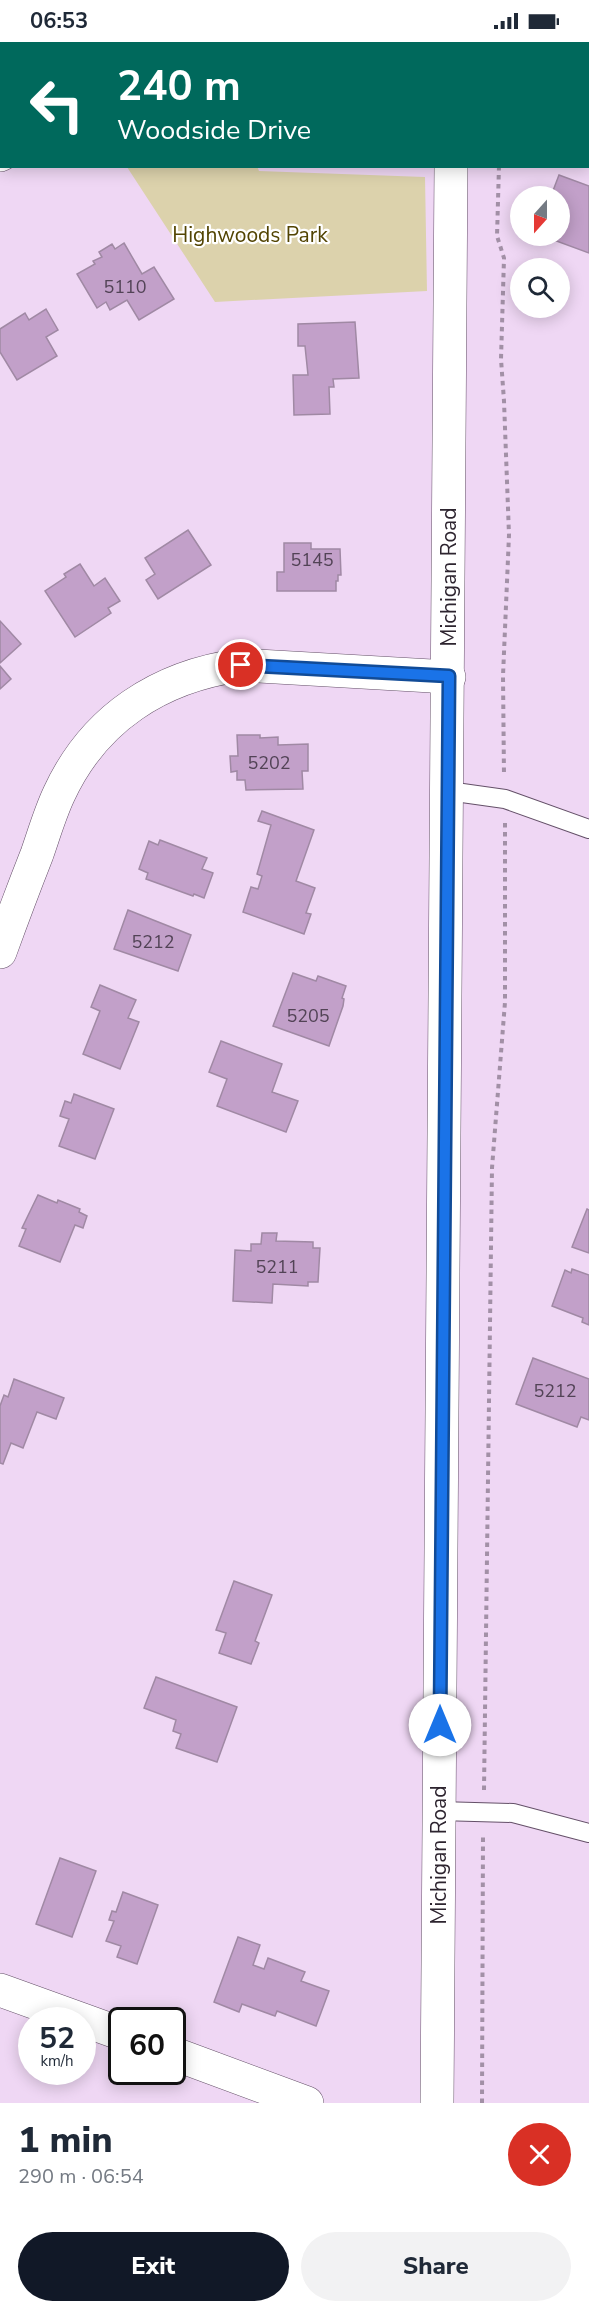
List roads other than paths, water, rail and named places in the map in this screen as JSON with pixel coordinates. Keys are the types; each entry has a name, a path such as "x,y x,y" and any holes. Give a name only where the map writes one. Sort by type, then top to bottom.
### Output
{"main road":[{"name":"Michigan Road","path":"437,2103 451,168"},
{"path":"0,952 53,808 68,778 96,737 138,700 194,675 241,665 449,676"},
{"path":"0,1989 108,2029"},
{"path":"186,2058 307,2103"}],"lane":[{"path":"448,791 505,799 589,829"},
{"path":"439,1811 513,1813 589,1833"}],"park label":[{"name":"Highwoods Park","path":"250,235"}]}
